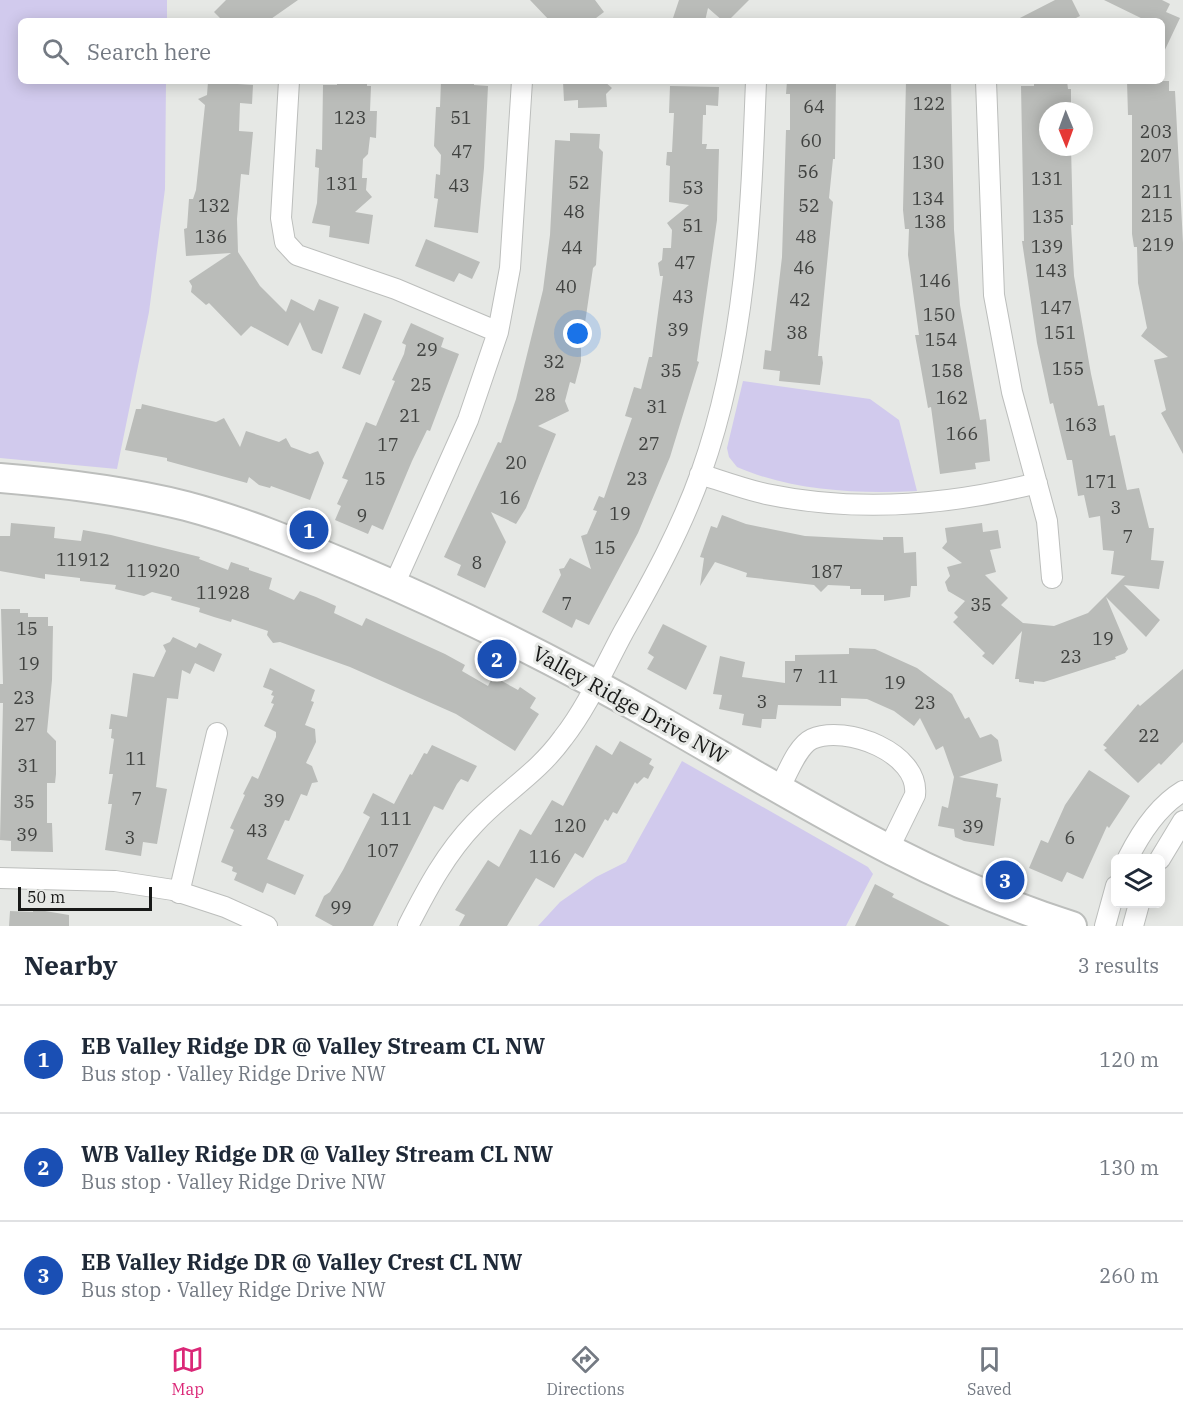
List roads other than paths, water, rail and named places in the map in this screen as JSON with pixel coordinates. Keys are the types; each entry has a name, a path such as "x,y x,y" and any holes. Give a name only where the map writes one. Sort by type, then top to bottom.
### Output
{"street":[{"path":"289,84 281,233 291,250 306,259 396,289 498,332"},
{"path":"394,585 468,420 498,332 510,268 522,84"},
{"path":"408,926 444,860 463,835 476,821 536,771 565,737 667,552 700,474 718,418 740,312 749,229 756,84"},
{"path":"986,84 994,295 1012,392 1047,521 1052,578"},
{"path":"700,474 764,493 846,505 881,506 958,500 1037,483"},
{"name":"Valley Ridge Drive NW","path":"0,478 90,488 187,507 280,537 394,585 543,656 888,850 996,899 1072,926"},
{"path":"178,893 217,734"},
{"path":"779,789 803,746 812,739 850,737 875,742 891,753 912,776 916,787 915,795 888,850"},
{"path":"1130,854 1146,827 1166,801 1183,791"},
{"path":"1164,854 1183,821"},
{"path":"0,878 115,881 178,893 225,907 267,926"},
{"path":"1105,926 1111,904"},
{"path":"1133,926 1138,908"}],"place":[{"name":"EB Valley Ridge DR @ Valley Stream CL NW","path":"309,530"},
{"name":"WB Valley Ridge DR @ Valley Stream CL NW","path":"497,659"},
{"name":"EB Valley Ridge DR @ Valley Crest CL NW","path":"1005,880"}]}
